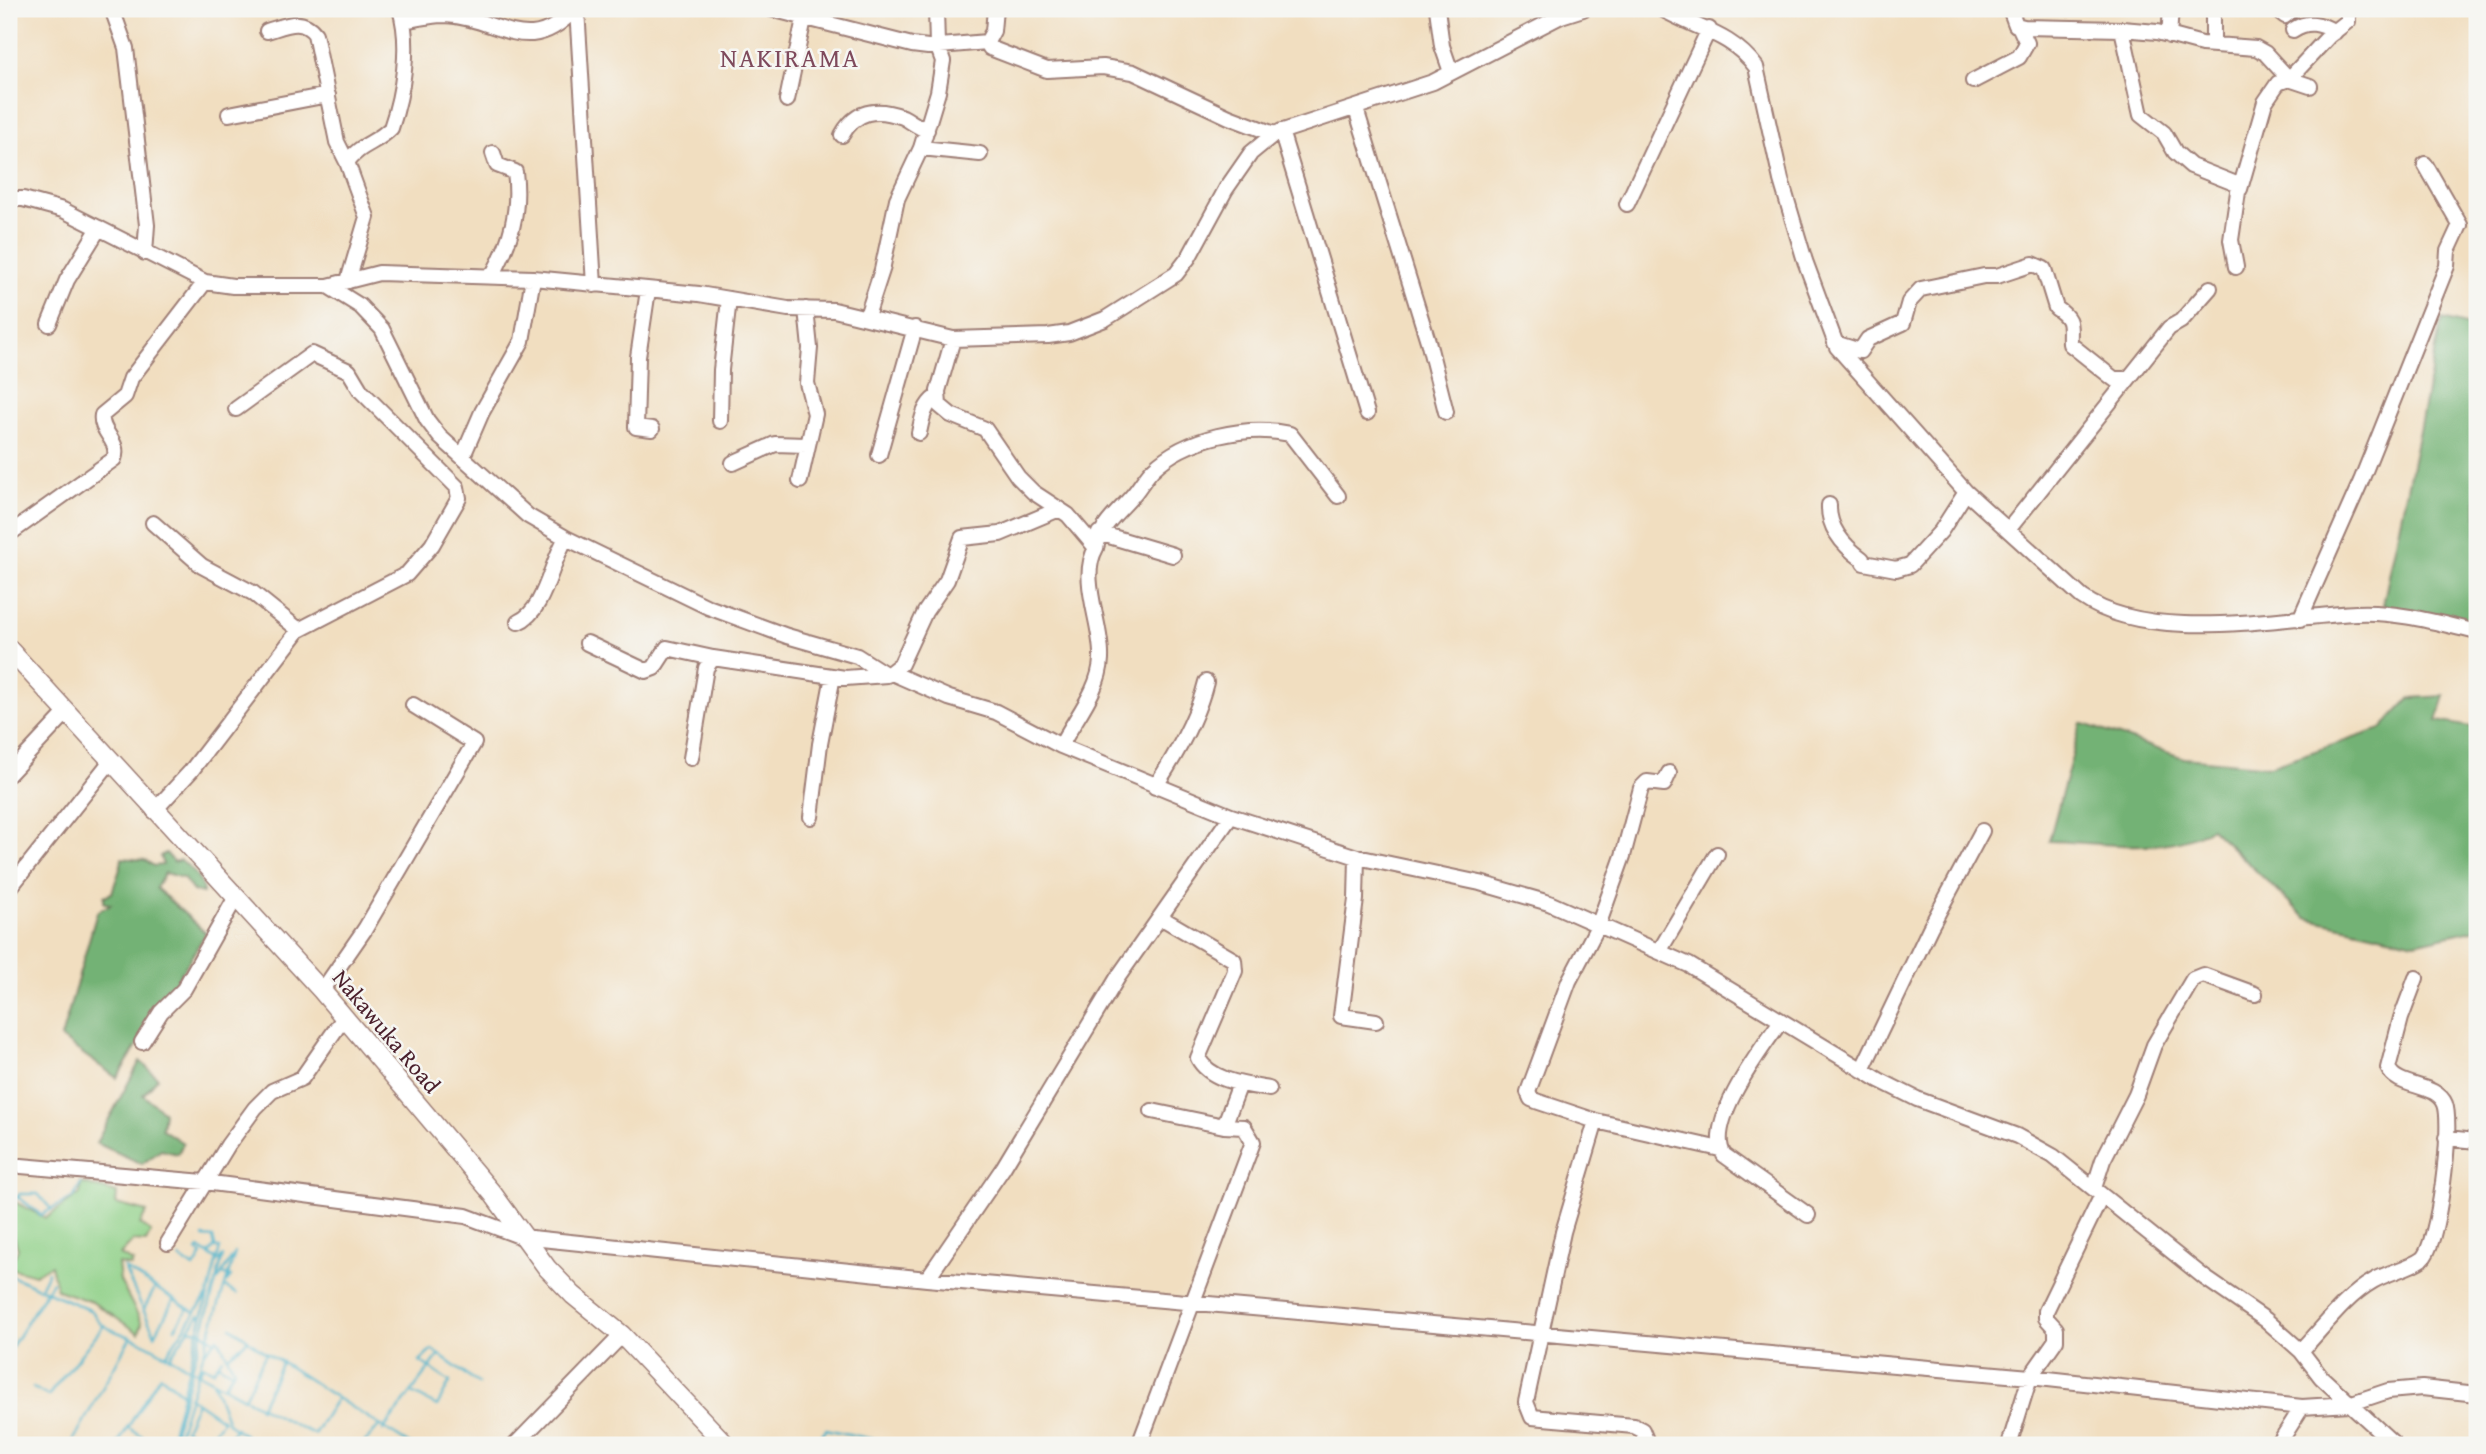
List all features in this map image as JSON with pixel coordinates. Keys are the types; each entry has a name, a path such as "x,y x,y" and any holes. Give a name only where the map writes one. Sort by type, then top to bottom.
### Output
{"main road":[{"name":"Nakawuka Road","path":"9,651 322,991 493,1194 522,1237 573,1295 622,1335 726,1445"}],"street":[{"path":"112,9 126,48 146,225 145,253"},
{"path":"348,162 360,147 384,136 391,128 404,59 402,15 447,15 489,25 506,33 526,35 542,33 560,26 576,9"},
{"path":"576,9 594,285"},
{"path":"771,9 806,13 912,45 987,42"},
{"path":"867,316 882,270 897,199 927,130 943,61 937,45 936,9"},
{"path":"987,42 993,30 995,9"},
{"path":"1437,9 1442,46 1451,72"},
{"path":"9,199 23,199 63,209 205,282 247,287 328,286 379,273 533,278 867,316 953,339 1026,338 1069,333 1127,307 1167,281 1189,257 1226,189 1258,145 1277,132 1406,92 1561,16 1583,9"},
{"path":"1662,9 1709,29 1745,52 1756,67 1781,180 1804,261 1835,343 1854,357 1966,492 2082,597 2095,606 2118,614 2182,622 2261,623 2357,613 2381,614 2477,632"},
{"path":"1973,82 2020,57 2027,43 2010,9"},
{"path":"2169,36 2171,9"},
{"path":"2213,9 2213,44"},
{"path":"2276,9 2285,16 2293,9"},
{"path":"2236,267 2231,240 2240,189 2265,102 2278,83 2288,79 2348,21 2348,9"},
{"path":"787,100 806,13"},
{"path":"267,31 298,23 310,28 315,34 337,142 348,162 367,218 348,281"},
{"path":"2293,30 2301,25 2316,23 2335,32"},
{"path":"2019,26 2146,30 2213,44 2256,48 2265,53 2288,79 2310,86"},
{"path":"1627,204 1709,29"},
{"path":"2122,29 2141,115 2164,133 2175,152 2191,166 2234,181 2240,189"},
{"path":"987,42 990,48 1047,70 1103,67 1133,72 1251,125 1277,132"},
{"path":"229,114 328,95"},
{"path":"1356,109 1422,318 1446,412"},
{"path":"842,135 850,120 862,113 903,117 927,130"},
{"path":"1251,125 1258,145"},
{"path":"1277,132 1367,413"},
{"path":"921,148 979,154"},
{"path":"492,276 509,246 519,198 515,172 497,164 493,153"},
{"path":"2300,620 2361,481 2447,266 2448,251 2460,225 2424,164"},
{"path":"49,324 67,280 99,228"},
{"path":"1854,357 1868,339 1903,323 1909,302 1921,289 1983,276 1997,276 2033,264 2044,269 2056,308 2068,315 2072,324 2070,344 2114,379 2126,379"},
{"path":"463,456 482,412 503,372 518,351 527,321 533,278"},
{"path":"9,534 114,459 115,446 101,423 102,415 125,396 131,377 205,282"},
{"path":"328,286 360,306 382,329 427,420 440,437 513,505 566,538 708,607 787,636 856,656 887,675"},
{"path":"2008,530 2126,379 2169,328 2181,321 2210,288"},
{"path":"649,290 640,338 636,427 652,429"},
{"path":"720,421 721,370 729,299"},
{"path":"800,481 815,414 807,383 810,348 806,309"},
{"path":"879,456 915,328"},
{"path":"953,339 936,397 939,405 951,415 985,429 1018,477 1098,540 1173,555"},
{"path":"154,811 191,771 299,630 407,574 432,545 459,498 457,487 361,391 349,371 326,358 312,354 236,409"},
{"path":"919,433 924,412 930,401 936,397"},
{"path":"1061,746 1100,672 1101,646 1091,579 1093,554 1098,540 1155,467 1216,436 1253,430 1290,434 1338,496"},
{"path":"733,463 775,444 806,445"},
{"path":"1829,505 1829,518 1853,554 1863,559 1864,563 1896,569 1915,560 1926,543 1941,531 1966,492"},
{"path":"887,675 901,664 925,612 947,580 962,538 1000,534 1057,510"},
{"path":"153,523 202,566 253,593 299,630"},
{"path":"518,622 529,617 536,608 554,558 566,538"},
{"path":"587,643 646,671 654,668 667,648 833,677 858,678 892,673 949,698 1023,723 1061,746 1155,787 1231,816 1357,857 1503,889 1549,903 1660,950 1862,1070 1917,1099 2034,1144 2098,1192 2204,1279 2266,1320 2301,1351 2321,1377 2395,1445"},
{"path":"691,758 706,668 713,658"},
{"path":"811,817 820,744 833,677"},
{"path":"1155,787 1176,754 1201,703 1206,682"},
{"path":"322,991 365,929 474,743 413,705"},
{"path":"9,774 67,712"},
{"path":"9,889 110,762"},
{"path":"1669,773 1664,784 1647,782 1641,788 1623,856 1598,926 1569,981 1528,1092 1531,1099 1596,1121 1720,1149 1733,1163 1808,1215"},
{"path":"927,1279 1003,1168 1118,977 1231,816"},
{"path":"1862,1070 1934,919 1982,831"},
{"path":"1660,950 1717,854"},
{"path":"1357,857 1356,899 1341,1016 1376,1021"},
{"path":"142,1042 161,1012 191,979 236,897"},
{"path":"1160,917 1234,960 1235,971 1198,1058 1203,1069 1240,1084 1269,1089"},
{"path":"2009,1445 2030,1377 2056,1340 2056,1329 2046,1318 2046,1311 2098,1192 2103,1160 2136,1096 2154,1045 2193,979 2203,975 2255,994"},
{"path":"2301,1351 2356,1293 2373,1281 2423,1258 2436,1231 2447,1111 2443,1099 2395,1077 2389,1068 2400,1018 2416,978"},
{"path":"168,1243 204,1182 255,1108 272,1091 302,1078 343,1019"},
{"path":"1720,1149 1718,1128 1724,1113 1781,1021"},
{"path":"1224,1126 1240,1084"},
{"path":"1139,1445 1253,1142 1244,1127 1224,1126 1152,1111"},
{"path":"1596,1121 1563,1232 1526,1402 1532,1417 1634,1426 1642,1430 1648,1445"},
{"path":"2446,1138 2477,1141"},
{"path":"21,1166 204,1182 466,1216 522,1237 927,1279 2030,1377 2302,1408 2349,1404 2388,1391 2422,1388 2477,1394"},
{"path":"515,1445 622,1335"},
{"path":"2278,1445 2302,1408"}],"green space":[{"path":"2442,319 2477,328 2477,624 2383,605"},
{"path":"2445,696 2437,721 2477,728 2477,929 2415,943 2306,918 2211,828 2194,837 2154,845 2049,841 2081,723 2184,758 2270,766 2381,729 2410,698"},
{"path":"166,853 174,862 180,860 192,870 201,883 203,893 193,891 183,878 165,873 156,888 206,933 117,1078 61,1038 97,912 111,904 104,903 104,896 112,893 122,858 145,860 154,866 163,865 160,856"},
{"path":"140,1061 158,1078 143,1095 164,1112 162,1129 183,1143 178,1154 161,1150 142,1164 96,1143"},
{"path":"81,1183 117,1193 116,1204 147,1212 140,1224 151,1232 146,1242 133,1241 120,1255 133,1262 131,1266 118,1264 120,1281 142,1323 139,1333 92,1302 57,1290 51,1265 35,1275 9,1268 18,1249 14,1237 9,1234 11,1200 46,1218 80,1194"}],"waterway":[{"path":"9,1169 11,1158"},
{"path":"9,1195 21,1199 41,1215 74,1197 81,1183"},
{"path":"17,1197 20,1194 38,1194 51,1209"},
{"path":"203,1237 213,1238 215,1246 209,1254"},
{"path":"180,1258 194,1268 202,1255 197,1251 199,1248 217,1260"},
{"path":"169,1445 220,1248 214,1248"},
{"path":"9,1257 12,1249"},
{"path":"175,1445 235,1253"},
{"path":"171,1445 223,1256 219,1261"},
{"path":"218,1280 233,1256"},
{"path":"174,1299 155,1335 124,1268 194,1312"},
{"path":"41,1286 48,1272"},
{"path":"222,1274 231,1277 227,1282"},
{"path":"9,1275 92,1311 106,1327 141,1341 314,1434 337,1398 411,1445"},
{"path":"9,1351 52,1282"},
{"path":"225,1287 237,1294"},
{"path":"143,1311 155,1288"},
{"path":"166,1355 206,1297"},
{"path":"175,1328 188,1308"},
{"path":"169,1358 199,1315 202,1317"},
{"path":"33,1388 48,1396 104,1325"},
{"path":"231,1327 248,1339"},
{"path":"188,1329 200,1331 215,1341"},
{"path":"71,1445 130,1338"},
{"path":"205,1352 218,1338 234,1370 224,1386"},
{"path":"227,1357 248,1340 266,1353"},
{"path":"412,1393 437,1406 450,1382 420,1361 432,1350 439,1355"},
{"path":"245,1396 266,1353 282,1362"},
{"path":"383,1430 439,1355 479,1384"},
{"path":"200,1371 203,1365 213,1371 222,1358"},
{"path":"260,1408 282,1362 337,1398"},
{"path":"218,1364 232,1372"},
{"path":"117,1445 160,1375 183,1394"},
{"path":"213,1381 228,1423 258,1445"},
{"path":"189,1397 197,1402"},
{"path":"205,1445 185,1429 197,1402 223,1420 215,1430 212,1442 217,1445"},
{"path":"127,1427 150,1441 147,1445"},
{"path":"362,1445 378,1427"},
{"path":"222,1445 236,1428"},
{"path":"815,1445 826,1429 899,1445"}],"district":[{"name":"NAKIRAMA","path":"790,57"}]}
